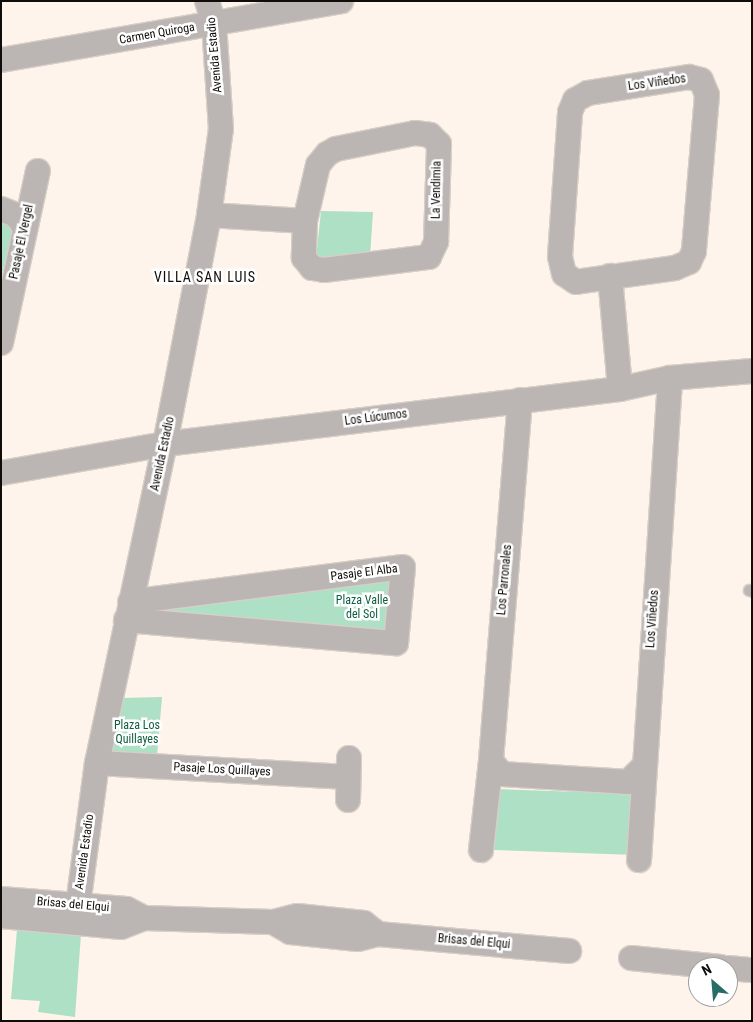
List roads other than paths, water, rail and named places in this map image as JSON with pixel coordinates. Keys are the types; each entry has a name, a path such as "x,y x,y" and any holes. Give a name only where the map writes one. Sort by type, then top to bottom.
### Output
{"street":[{"name":"Avenida Estadio","path":"78,905 97,763 165,444 209,215 221,129 214,24 208,1"},
{"name":"Carmen Quiroga","path":"1,60 341,1"},
{"name":"Los Viñedos","path":"689,77 701,80 707,95 694,251 689,262 675,268 610,276 576,282 564,274 560,256 570,112 575,100 588,93 689,77"},
{"name":"La Vendimia","path":"415,133 430,135 438,144 436,242 429,257 324,270 312,268 304,258 305,221 318,165 326,154 336,149 415,133"},
{"name":"Pasaje El Vergel","path":"1,343 38,171"},
{"path":"1,209 16,215 25,228"},
{"path":"209,215 305,221"},
{"path":"610,276 620,389"},
{"name":"Los Lúcumos","path":"1,474 165,444 620,389 670,378 752,371"},
{"name":"Los Viñedos","path":"639,860 643,767 670,378"},
{"name":"Los Parronales","path":"481,850 491,761 520,400"},
{"name":"Pasaje El Alba","path":"402,567 396,643 128,611 402,567"},
{"path":"491,761 502,774 628,782 643,767"},
{"name":"Pasaje Los Quillayes","path":"97,763 348,778"},
{"name":"Brisas del Elqui","path":"1,899 127,909 144,918"},
{"name":"Brisas del Elqui","path":"1,916 121,927 144,918 272,922 297,916 364,923 378,934 569,951"},
{"path":"631,958 688,964"},
{"path":"738,969 752,970"}],"district":[{"name":"VILLA SAN LUIS","path":"205,277"}],"park label":[{"name":"Plaza Valle del Sol","path":"362,608"},
{"name":"Plaza Los Quillayes","path":"137,733"}]}
